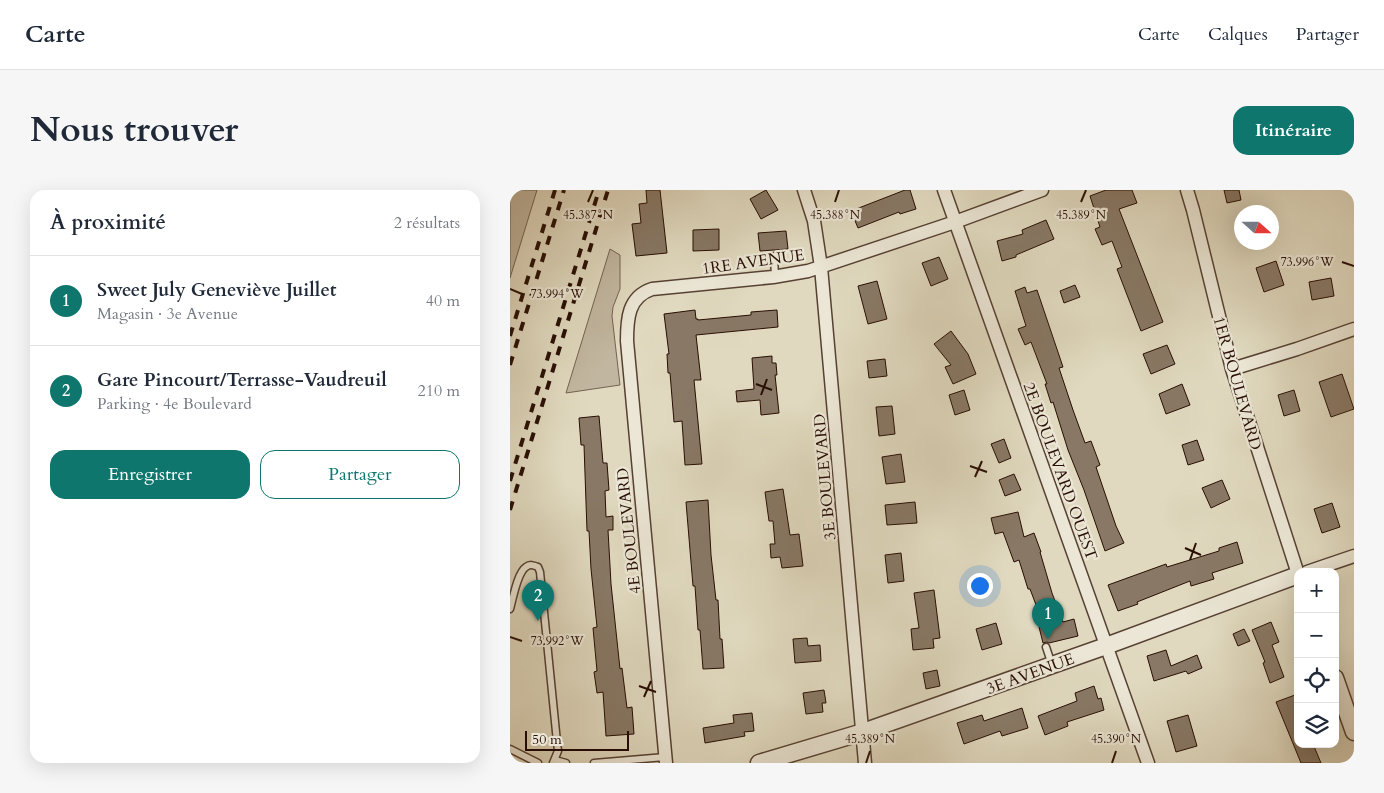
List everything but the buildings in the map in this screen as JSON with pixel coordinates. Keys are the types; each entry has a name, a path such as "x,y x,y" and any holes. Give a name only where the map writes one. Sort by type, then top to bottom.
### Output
{"street":[{"name":"3E BOULEVARD","path":"804,190 814,221 822,267 865,763"},
{"name":"2E BOULEVARD OUEST","path":"944,190 1148,763"},
{"name":"1RE AVENUE","path":"638,297 644,292 652,290 797,274 955,222 1042,190"},
{"name":"1ER BOULEVARD","path":"1187,190 1232,369 1296,568"},
{"name":"4E BOULEVARD","path":"638,297 630,310 627,341 666,760"},
{"path":"1232,369 1354,329"},
{"path":"1319,568 1354,556"},
{"name":"3E AVENUE","path":"759,763 862,732 1106,646 1294,576"},
{"path":"1339,689 1354,732"}],"lane":[{"path":"774,256 775,277"},
{"path":"510,609 522,571 529,565 538,567 558,751 554,762 566,763"},
{"path":"1046,647 1052,665"},
{"path":"510,749 538,763"},
{"path":"594,763 666,760"}],"shaded area":[{"path":"512,190 537,190 510,278 510,200"},
{"path":"610,249 620,255 620,289 613,307 612,316 620,385 566,393"}],"railway":[{"path":"510,336 555,190"},
{"path":"510,365 564,190"},
{"path":"510,481 599,190"},
{"path":"510,510 608,190"}],"place":[{"name":"Gare Pincourt/Terrasse-Vaudreuil","path":"538,621"},
{"name":"Sweet July Geneviève Juillet","path":"1048,639"}]}
